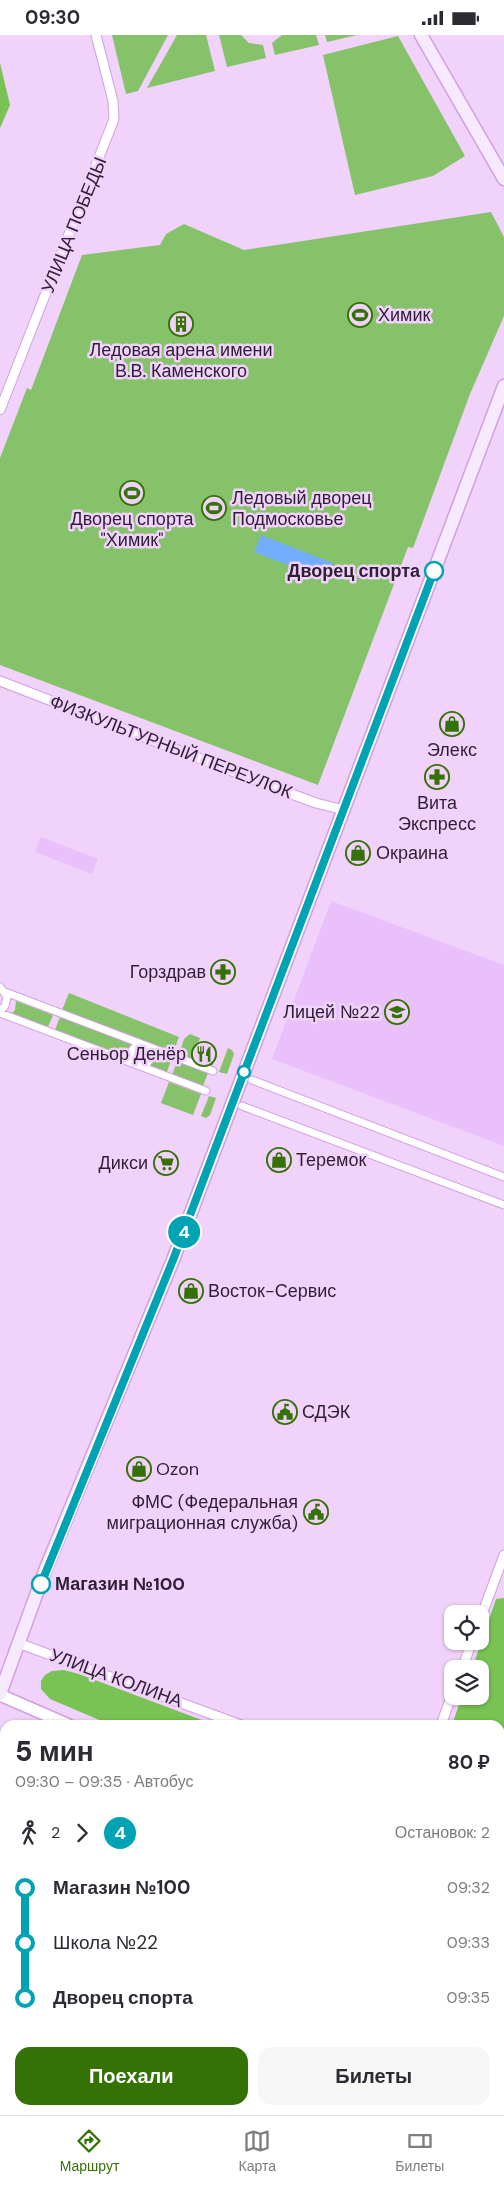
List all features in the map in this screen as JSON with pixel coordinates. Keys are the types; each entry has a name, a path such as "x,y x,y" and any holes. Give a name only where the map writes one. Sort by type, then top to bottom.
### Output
{"main road":[{"path":"421,35 504,179"},
{"path":"0,1694 46,1568 173,1260 504,386"}],"street":[{"name":"УЛИЦА ПОБЕДЫ","path":"0,410 114,119 113,101 96,35"},
{"name":"ФИЗКУЛЬТУРНЫЙ ПЕРЕУЛОК","path":"0,681 285,791 344,810"},
{"path":"3,990 7,1002 0,1012 206,1091"},
{"path":"3,990 213,1071"},
{"path":"144,1045 151,1052 150,1059 146,1064 137,1064 132,1060 131,1053 135,1047 144,1045"},
{"path":"252,1080 504,1177"},
{"path":"242,1105 504,1205"},
{"path":"486,1605 504,1555"},
{"name":"УЛИЦА КОЛИНА","path":"18,1643 227,1720"},
{"path":"0,1694 59,1720"},
{"path":"443,1720 448,1705"}],"shaded area":[{"path":"41,837 98,859 92,874 35,852"},
{"name":"Лицей №22","path":"331,901 504,965 504,1146 272,1059"}],"green space":[{"path":"112,35 168,35 138,91 126,94"},
{"path":"177,35 206,35 215,71 147,88"},
{"path":"219,35 241,35 249,43 263,45 266,58 227,67"},
{"path":"282,35 316,35 319,45 275,55 272,43"},
{"path":"325,35 357,35 327,42"},
{"path":"398,36 465,156 433,176 355,195 323,55"},
{"path":"0,63 10,105 0,128"},
{"name":"Ледовый дворец Подмосковье","path":"491,212 504,237 504,316 470,394 413,548 408,547 318,785 0,665 0,458 27,388 31,390 82,255 160,245 166,234 184,224 244,250"},
{"path":"69,993 179,1037 173,1053 62,1010"},
{"path":"16,1001 53,1015 48,1027 12,1013 15,1010"},
{"path":"60,1017 131,1044 126,1053 127,1057 55,1030"},
{"path":"190,1034 200,1038 195,1054 214,1061 212,1067 179,1055 184,1039"},
{"path":"228,1048 234,1054 227,1074 219,1072"},
{"path":"154,1053 171,1060 167,1072 149,1065"},
{"path":"177,1062 208,1073 203,1086 172,1075"},
{"path":"169,1082 201,1094 193,1115 161,1103"},
{"path":"209,1096 216,1098 210,1115 206,1118 201,1116"},
{"path":"504,1598 504,1720 454,1720 459,1705 489,1705 489,1660 475,1660 479,1650 489,1650 489,1619 496,1599"},
{"path":"64,1670 79,1674 202,1720 99,1720 50,1699 41,1689 41,1681 45,1675 52,1671"}],"water":[{"path":"261,535 333,563 327,580 254,552"}],"bus line":[{"name":"4","path":"41,1584 173,1260 434,571"}],"place":[{"name":"Химик","path":"360,315"},
{"name":"Ледовая арена имени В.В. Каменского","path":"181,324"},
{"name":"Дворец спорта \"Химик\"","path":"132,493"},
{"name":"Ледовый дворец Подмосковье","path":"214,508"},
{"name":"Дворец спорта","path":"434,571"},
{"name":"Элекс","path":"452,724"},
{"name":"Вита Экспресс","path":"437,777"},
{"name":"Окраина","path":"358,853"},
{"name":"Горздрав","path":"223,972"},
{"name":"Лицей №22","path":"397,1012"},
{"name":"Сеньор Денёр","path":"204,1054"},
{"name":"Теремок","path":"279,1160"},
{"name":"Дикси","path":"166,1163"},
{"name":"Восток-Сервис","path":"191,1291"},
{"name":"СДЭК","path":"285,1412"},
{"name":"Ozon","path":"139,1469"},
{"name":"ФМС (Федеральная миграционная служба)","path":"316,1512"},
{"name":"Магазин №100","path":"41,1584"}]}
